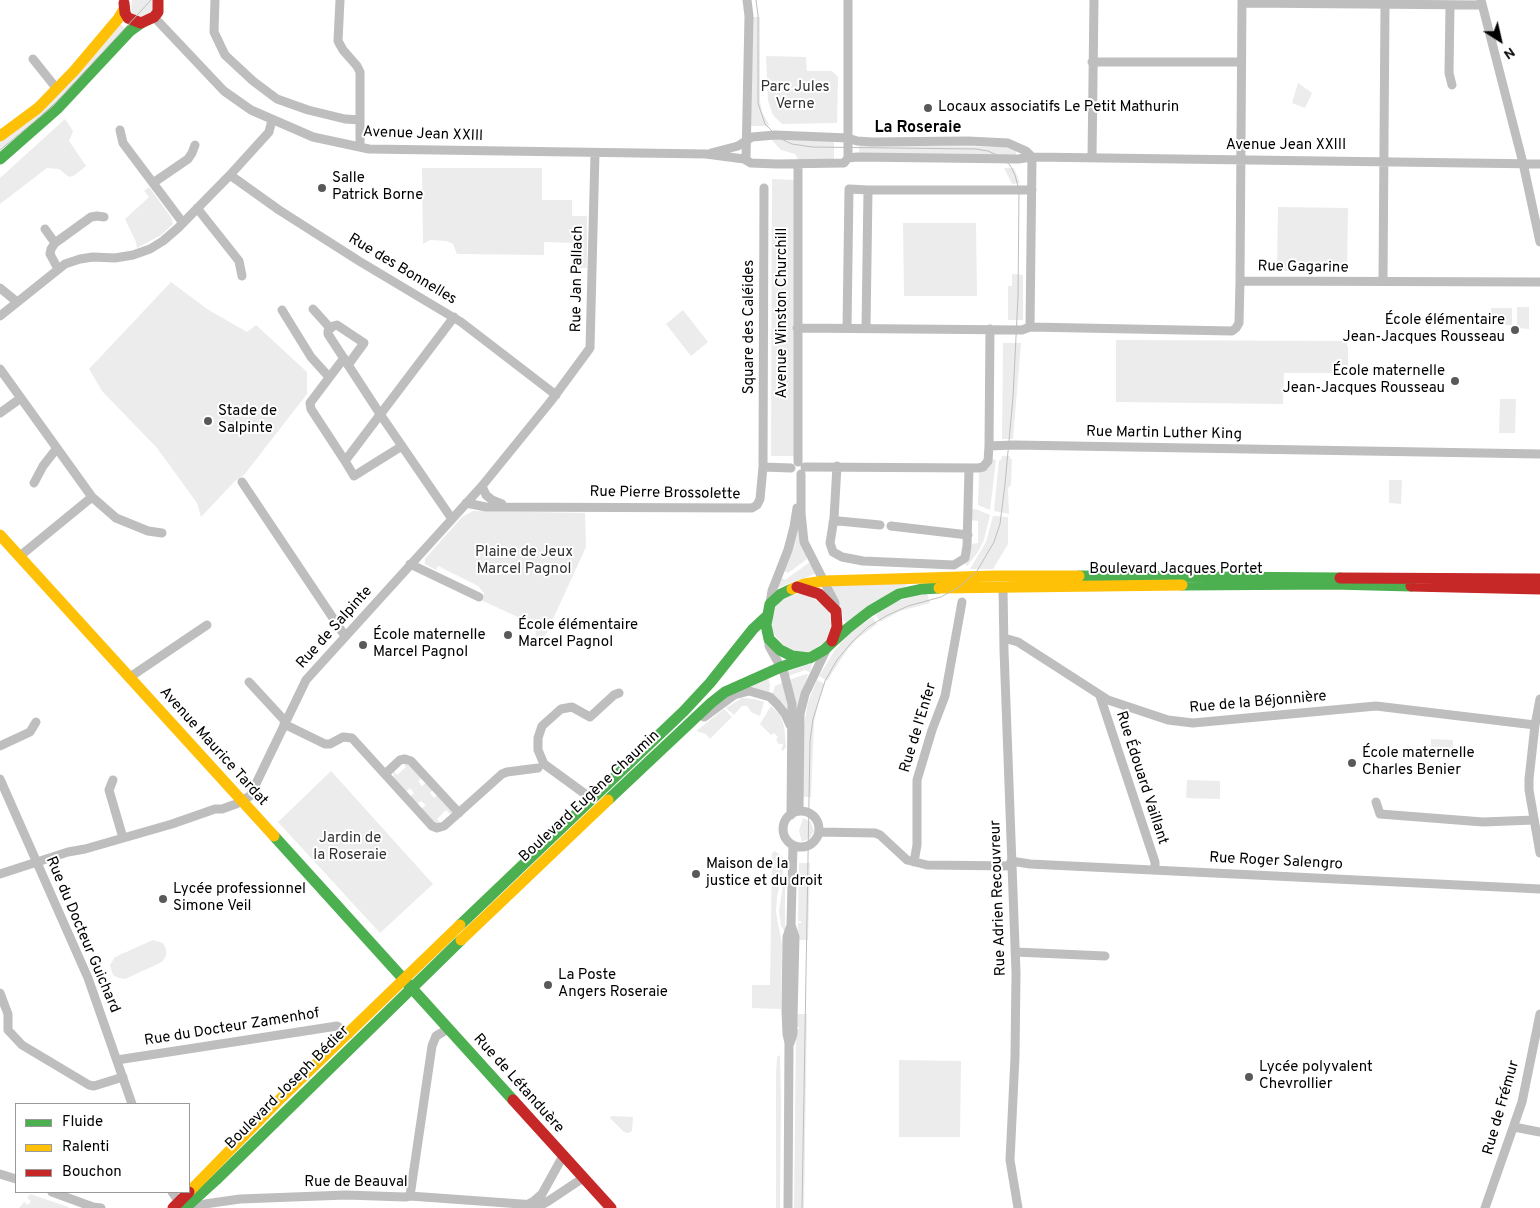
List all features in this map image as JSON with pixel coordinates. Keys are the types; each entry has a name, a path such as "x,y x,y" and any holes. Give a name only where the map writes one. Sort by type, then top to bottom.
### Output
{"main road":[{"path":"0,159 58,108 130,31 141,23 154,18 158,12 159,2"},
{"path":"124,4 130,19 141,23"},
{"path":"0,136 38,108 57,89 118,19 124,4"},
{"name":"Avenue Maurice Tardat","path":"0,535 407,984"},
{"name":"Boulevard Jacques Portet","path":"824,581 933,577 1540,579"},
{"path":"770,604 781,594 796,587 824,581"},
{"name":"Boulevard Jacques Portet","path":"829,646 862,616 899,594 944,587 1333,584 1540,589"},
{"path":"796,587 819,594 836,611"},
{"name":"Avenue Winston Churchill","path":"769,639 766,625 770,604"},
{"name":"Avenue Winston Churchill","path":"829,646 837,627 836,611"},
{"name":"Boulevard Eugène Chaumin","path":"407,984 592,799 684,711 710,683 753,629 767,616"},
{"path":"769,639 788,654 810,658 829,646"},
{"name":"Boulevard Eugène Chaumin","path":"407,984 711,703 725,692 743,682 810,658"},
{"name":"Rue de Létanduère","path":"407,984 611,1208"},
{"name":"Boulevard Joseph Bédier","path":"190,1191 282,1097 349,1034 407,984"},
{"name":"Boulevard Joseph Bédier","path":"180,1204 216,1180 407,984"},
{"name":"Boulevard Joseph Bédier","path":"180,1204 188,1193"}],"street":[{"path":"215,0 214,32 217,39 225,55 253,82 277,99 345,119 360,120"},
{"path":"340,0 338,41 360,72 360,148"},
{"path":"746,159 749,10 747,0"},
{"path":"848,0 848,158"},
{"path":"1092,158 1094,0"},
{"path":"1240,281 1242,2 1450,6 1481,2 1523,163 1540,242"},
{"path":"1383,281 1385,5"},
{"path":"1450,6 1450,72 1452,84"},
{"name":"Avenue Jean XXIII","path":"154,18 224,91 251,110 313,137 360,148 706,154 746,159 751,163 798,164 844,164 848,158 1018,159 1032,157 1540,164"},
{"path":"33,58 57,89"},
{"path":"1092,62 1241,62"},
{"path":"0,316 65,264 80,259 93,257 114,258 141,252 163,241 230,175 269,132 272,120"},
{"path":"120,130 123,143 183,223"},
{"name":"Avenue Jean XXIII","path":"706,154 738,146 752,137 775,135 848,138 872,142 968,141 1008,143 1026,151 1032,157"},
{"path":"153,183 188,159 195,145"},
{"name":"Rue Jan Pallach","path":"556,395 590,348 596,153"},
{"path":"1030,327 1032,157"},
{"name":"Avenue Winston Churchill","path":"770,604 772,591 785,559 794,527 797,501 798,164"},
{"name":"Rue des Bonnelles","path":"230,175 279,210 359,261 454,317 556,395"},
{"name":"Square des Caléides","path":"763,467 764,188"},
{"path":"847,328 849,189 1032,190"},
{"path":"866,328 868,190"},
{"path":"197,208 239,261 242,276"},
{"path":"58,269 50,254 55,243 91,217 104,217"},
{"path":"45,229 55,243"},
{"name":"Rue Gagarine","path":"797,328 1022,330 1030,327 1232,331 1239,323 1240,281 1343,283 1383,281 1540,282"},
{"path":"0,288 17,302"},
{"path":"313,309 330,328"},
{"path":"282,310 311,357 329,377"},
{"path":"345,461 454,317"},
{"path":"330,328 337,326 364,343 329,377 311,400 310,407 354,476 402,446"},
{"path":"330,328 328,334 452,519"},
{"path":"763,467 798,469 837,466 980,468 985,465 989,459 990,329"},
{"path":"0,369 92,497 116,518 148,531 162,534"},
{"name":"Rue de Salpinte","path":"241,801 250,796 306,680 482,486 556,395"},
{"path":"0,413 21,398"},
{"name":"Rue Martin Luther King","path":"989,446 1540,454"},
{"path":"34,483 43,466 58,448"},
{"path":"837,466 830,543 832,550 836,554 847,558 863,560 954,565 965,558 968,535 969,468"},
{"name":"Rue Pierre Brossolette","path":"466,503 486,506 752,508 760,499 763,467"},
{"name":"Avenue Winston Churchill","path":"798,469 802,533 808,552 835,603 836,611"},
{"path":"242,482 345,636"},
{"path":"482,486 492,500 505,506"},
{"path":"20,556 92,497"},
{"path":"833,522 880,525"},
{"path":"891,526 968,535"},
{"path":"410,564 479,597"},
{"name":"Rue Adrien Recouvreur","path":"1003,587 1015,952 1015,1058 1010,1160 1018,1208"},
{"name":"Rue de l'Enfer","path":"914,862 917,845 917,780 932,730 945,696 962,602"},
{"path":"130,678 207,625"},
{"name":"Rue de la Béjonnière","path":"1004,638 1018,642 1113,703 1160,718 1184,722 1376,706 1535,725"},
{"name":"Avenue Winston Churchill","path":"769,639 769,646 786,679 792,704 795,813"},
{"name":"Avenue Winston Churchill","path":"788,1208 790,1043 787,1034 786,1011 793,845 786,839 783,830 785,821 795,813 800,714 805,694 829,646"},
{"path":"249,682 284,723 325,744 330,744 343,737 352,738 435,828 444,826 502,774 538,768"},
{"name":"Avenue Winston Churchill","path":"677,735 688,730 734,695 748,691 770,697 785,714 793,732"},
{"path":"592,799 544,764 538,750 538,738 542,726 561,709 572,707 590,717 614,695 619,693"},
{"name":"Rue Édouard Vaillant","path":"1100,696 1155,862 1155,869"},
{"path":"1540,699 1529,779 1540,850"},
{"path":"0,746 27,734 32,730 36,722"},
{"path":"385,774 400,760 411,761 459,813"},
{"name":"Rue du Docteur Guichard","path":"0,778 88,978 132,1103"},
{"path":"113,780 109,790 123,838"},
{"path":"0,874 241,801"},
{"path":"1376,802 1380,814 1483,822 1534,820"},
{"path":"793,845 808,846 815,840 819,832 817,820 813,816 809,813 795,813"},
{"path":"819,832 875,833 880,835 902,856 914,862"},
{"name":"Rue Roger Salengro","path":"914,862 927,865 1030,864 1155,869 1540,889"},
{"path":"1015,952 1105,956"},
{"path":"0,994 9,1017 4,1030 22,1045 89,1085 94,1086 123,1077"},
{"name":"Rue de Frémur","path":"1484,1208 1522,1102 1540,1014"},
{"name":"Rue du Docteur Zamenhof","path":"117,1060 337,1026 349,1034"},
{"path":"410,1196 432,1046 436,1036 448,1029"},
{"path":"1514,1127 1540,1132"},
{"path":"524,1206 542,1194 562,1156"},
{"path":"0,1174 15,1180"},
{"name":"Rue de Beauval","path":"180,1204 338,1196 410,1196 462,1204 524,1206 543,1204 584,1178"},
{"path":"54,1193 74,1204 101,1208"}],"green space":[{"path":"132,0 152,0 153,9 149,15 140,17 133,14 131,10"},
{"path":"752,17 760,17 760,100 762,112 770,126 751,126"},
{"path":"120,24 126,29 66,95 0,151 0,142 39,111"},
{"name":"Parc Jules Verne","path":"766,56 806,57 807,71 832,71 838,77 837,123 782,124 773,115 768,101"},
{"path":"1298,83 1312,93 1305,108 1292,103"},
{"path":"65,119 73,131 69,141 86,166 75,175 69,177 59,169 47,168 0,204 0,178"},
{"path":"771,139 834,140 834,161 799,161 795,154 781,150"},
{"path":"859,145 1004,147 1016,149 1016,157 859,155"},
{"path":"422,168 542,168 542,200 572,200 572,216 587,216 587,268 579,268 578,262 576,262 575,243 544,242 544,255 457,254 453,244 447,241 430,240 423,244"},
{"path":"1004,168 1014,168 1020,183 1012,184"},
{"path":"772,179 794,180 794,456 771,456"},
{"path":"149,187 171,217 173,224 161,235 137,248 125,219 149,197 144,191"},
{"path":"1278,207 1348,208 1347,272 1277,271"},
{"path":"903,223 976,223 977,296 904,296"},
{"path":"1012,274 1023,275 1023,320 1008,320 1008,286 1012,286"},
{"name":"Stade de Salpinte","path":"171,282 207,309 247,332 256,325 307,372 307,394 244,475 235,481 201,517 197,503 157,448 102,391 89,369"},
{"path":"1517,307 1529,307 1529,329 1517,328"},
{"path":"1491,308 1512,308 1512,325 1491,325"},
{"path":"683,310 708,342 691,356 666,324"},
{"path":"1116,340 1347,341 1348,373 1284,373 1283,404 1116,402"},
{"path":"1003,343 1021,343 1013,439 1002,439"},
{"path":"1500,399 1516,399 1515,433 1499,433"},
{"path":"1002,456 1010,456 1010,459 1012,459 1011,485 1008,488 1009,514 994,511 999,460 1001,460"},
{"path":"992,459 996,460 990,510 978,505 979,472 988,468"},
{"path":"1389,480 1402,480 1401,504 1389,503"},
{"path":"972,509 990,515 984,540 978,552 967,566 964,563 970,553 972,544 978,543 978,521 971,520"},
{"name":"Plaine de Jeux Marcel Pagnol","path":"473,511 585,513 586,547 542,643 537,647 535,625 483,601 484,593 478,586 438,566 436,570 425,564 425,559 462,517"},
{"path":"993,516 1008,517 1008,544 993,569 970,569 986,542"},
{"path":"796,529 799,529 807,559 788,573 784,571"},
{"path":"810,562 815,574 777,588 780,577 785,580"},
{"path":"913,581 846,622 843,620 842,612 831,589 832,585"},
{"path":"806,592 829,611 831,624 826,641 811,652 789,651 772,632 773,610 784,597"},
{"path":"927,593 930,603 900,611 880,622 876,615 893,602"},
{"path":"873,617 877,624 857,639 847,650 827,681 819,676 835,650 850,633"},
{"path":"812,663 810,672 805,670 788,676 787,672"},
{"path":"808,675 801,694 797,730 789,680"},
{"path":"768,677 770,685 769,694 744,689"},
{"path":"817,680 825,684 814,723 811,797 803,797 803,731 808,702"},
{"path":"784,682 789,712 772,696 775,686"},
{"path":"742,698 764,702 760,716 751,712 747,706 742,706 734,715 726,708"},
{"path":"771,706 780,715 784,726 786,747 783,751 781,749 783,744 779,744 776,740 778,737 774,733 771,735 760,724"},
{"path":"724,709 732,717 710,739 706,734 696,731"},
{"path":"1431,739 1453,740 1453,748 1431,747"},
{"path":"402,762 405,762 423,777 418,781 422,786 427,782 434,789 430,793 434,798 438,794 452,812 451,815 446,810 437,819 441,824 437,825 421,809 426,805 421,801 417,804 410,797 414,793 410,788 406,792 394,778 393,770 397,775 406,767"},
{"name":"Jardin de la Roseraie","path":"331,771 433,884 380,933 278,822"},
{"path":"1187,780 1220,781 1220,799 1186,798"},
{"path":"803,818 811,822 814,831 810,838 802,842 799,831"},
{"path":"775,851 783,857 783,871 777,897 776,912 782,944 781,1009 752,1008 752,985 770,985 772,853"},
{"path":"799,863 810,863 808,940 797,940 798,923 801,923 801,921 798,921"},
{"path":"784,878 785,931 781,926 779,911"},
{"path":"153,940 163,943 166,949 166,956 162,962 125,979 113,975 110,965 115,957"},
{"path":"796,1014 807,1014 804,1208 794,1208 796,1029 799,1029 799,1027 796,1027"},
{"path":"780,1055 780,1208 776,1208 776,1074 777,1057"},
{"path":"899,1060 961,1061 960,1137 899,1137"},
{"path":"612,1116 633,1117 632,1131 629,1133 624,1132 610,1118"},
{"path":"30,1194 69,1207 19,1208 24,1202 28,1205 31,1201 27,1198"}],"tram line":[{"path":"0,150 52,107 151,0"},
{"path":"756,0 758,15 758,103 765,124 779,138 792,144 812,147 976,149 988,151 999,156 1010,165 1019,190 1018,297 1013,397 1000,524 994,542 977,571 959,587 941,597 908,606 886,616 868,627 852,642 837,660 825,681 813,719 810,741 802,1208"}],"traffic: fast":[{"path":"0,159 58,108 130,31 141,23"},
{"path":"1079,576 1340,578"},
{"path":"1182,585 1333,584 1411,586"},
{"path":"792,589 781,594 770,604 766,625 769,639 780,650 792,656 810,658 824,650 870,611 899,594 922,589 939,588"},
{"path":"460,925 684,711 710,683 753,629 767,616"},
{"path":"608,800 725,692 781,667 806,659"},
{"path":"274,836 513,1100"},
{"path":"185,1208 216,1180 461,940"}],"traffic: slow":[{"path":"0,136 38,108 74,71 118,19 124,9"},
{"path":"0,535 274,836"},
{"path":"792,589 804,584 824,581 994,576 1079,576"},
{"path":"939,588 1182,585"},
{"path":"461,940 608,800"},
{"path":"190,1191 282,1097 460,925"}],"traffic: jam":[{"path":"124,3 125,13 128,18 141,23 154,17 158,12 158,0"},
{"path":"1340,578 1540,579"},
{"path":"1411,586 1540,589"},
{"path":"797,587 819,594 836,611 837,627 832,641"},
{"path":"513,1100 611,1208"},
{"path":"173,1208 188,1193"}],"place":[{"name":"Locaux associatifs Le Petit Mathurin","path":"928,108"},
{"name":"Salle Patrick Borne","path":"322,188"},
{"name":"École élémentaire Jean-Jacques Rousseau","path":"1515,330"},
{"name":"École maternelle Jean-Jacques Rousseau","path":"1455,381"},
{"name":"Stade de Salpinte","path":"208,421"},
{"name":"École élémentaire Marcel Pagnol","path":"508,635"},
{"name":"École maternelle Marcel Pagnol","path":"363,645"},
{"name":"École maternelle Charles Benier","path":"1352,763"},
{"name":"Maison de la justice et du droit","path":"696,874"},
{"name":"Lycée professionnel Simone Veil","path":"163,899"},
{"name":"La Poste Angers Roseraie","path":"548,985"},
{"name":"Lycée polyvalent Chevrollier","path":"1249,1077"}],"district":[{"name":"La Roseraie","path":"918,129"}]}
